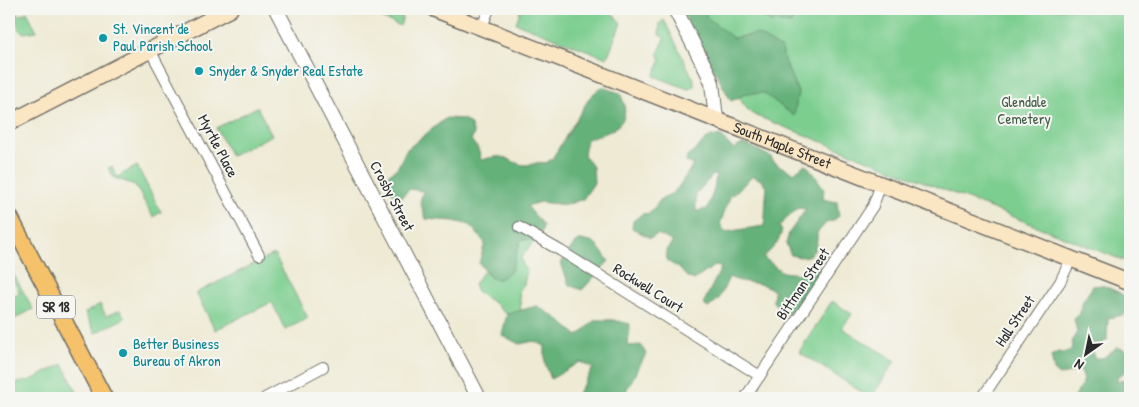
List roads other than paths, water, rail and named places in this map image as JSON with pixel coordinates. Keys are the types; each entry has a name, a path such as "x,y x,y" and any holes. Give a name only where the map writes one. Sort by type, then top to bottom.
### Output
{"main road":[{"path":"9,123 230,9"},
{"name":"South Maple Street","path":"434,9 1130,282"},
{"name":"SR 18","path":"9,216 104,398"}],"street":[{"name":"Crosby Street","path":"276,9 480,398"},
{"path":"482,27 489,9"},
{"path":"675,9 712,83 716,120"},
{"name":"Myrtle Place","path":"150,50 260,255"},
{"name":"Bittman Street","path":"745,398 873,206 881,184"},
{"name":"Rockwell Court","path":"520,227 760,376"},
{"name":"Hall Street","path":"982,398 1060,282 1071,259"},
{"path":"265,398 323,367"}],"place":[{"name":"St. Vincent de Paul Parish School","path":"103,38"},
{"name":"Snyder & Snyder Real Estate","path":"199,71"},
{"name":"Better Business Bureau of Akron","path":"123,353"}],"park label":[{"name":"Glendale Cemetery","path":"1024,110"}]}
